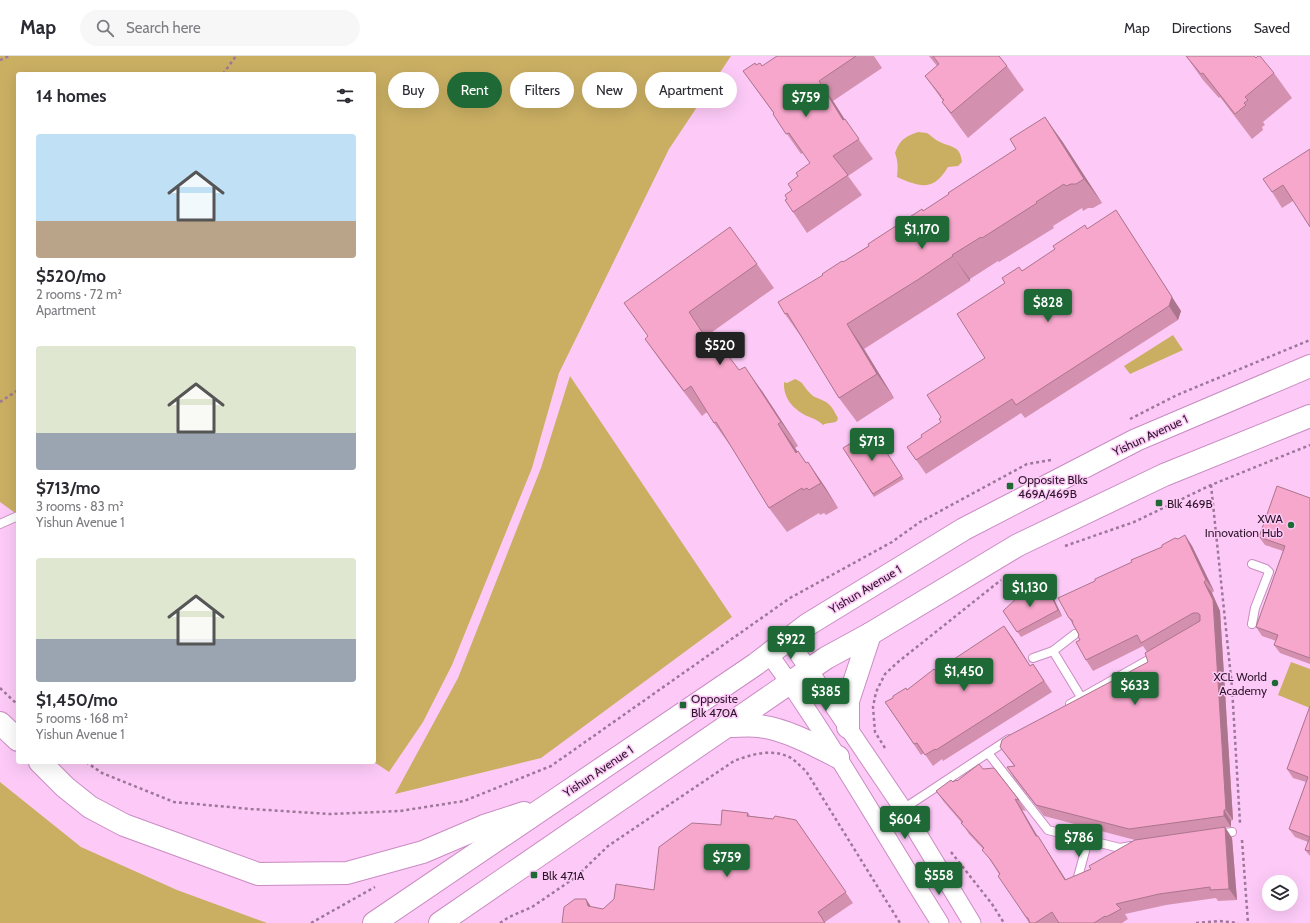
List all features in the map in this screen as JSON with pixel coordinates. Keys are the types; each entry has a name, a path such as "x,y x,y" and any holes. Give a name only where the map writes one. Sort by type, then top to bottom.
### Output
{"main road":[{"name":"Yishun Avenue 1","path":"374,923 769,654 807,625 964,529 1136,440 1310,366"},
{"path":"440,923 826,658 870,634 1018,545 1164,475 1310,416"},
{"path":"848,728 848,701 870,634"},
{"path":"0,723 16,738"},
{"path":"728,726 761,726 804,740 838,757"},
{"path":"42,764 65,787 90,807 124,825 258,874 347,873 423,852 484,826 548,805"}],"street":[{"path":"788,639 903,809 972,923"},
{"path":"769,654 838,757 940,923"}],"lane":[{"path":"0,524 16,517"},
{"path":"1252,564 1266,569 1268,572 1255,608 1252,624"},
{"path":"1033,658 1053,651 1076,634"},
{"path":"1053,651 1081,697"},
{"path":"1061,709 1162,652"},
{"path":"903,809 1014,736"},
{"path":"988,753 1048,830 1120,848 1143,845"},
{"path":"1210,835 1232,832"},
{"path":"1078,877 1088,840"}],"path":[{"path":"0,60 9,56"},
{"path":"224,72 236,56"},
{"path":"0,402 16,391"},
{"path":"1062,547 1134,522 1211,485 1310,445"},
{"path":"1211,485 1232,687 1240,824"},
{"path":"887,752 875,732 873,707 876,692 884,674 1002,579"},
{"path":"89,764 102,773 174,802 330,814 400,811 464,801 552,766 790,598"},
{"path":"0,688 16,703"},
{"path":"500,923 509,917 532,908 576,877 608,846 734,760 754,754 775,753 791,758 806,771 900,923"},
{"path":"1242,840 1248,923"},
{"path":"950,851 992,904 1004,923"},
{"path":"1196,923 1219,921 1238,923"}],"shaded area":[{"path":"0,56 731,56 720,72 645,72 645,108 696,108 669,149 559,373 532,468 452,665 423,722 389,772 376,763 376,72 16,72 16,514 0,502"},
{"path":"918,132 927,133 938,141 955,148 961,157 962,162 958,166 948,167 937,181 926,185 919,185 897,177 898,165 895,153 903,140"},
{"path":"1173,335 1183,350 1130,374 1124,366"},
{"path":"570,376 732,617 541,758 395,794 458,678 541,468"},
{"path":"795,379 813,396 829,404 838,418 837,421 823,425 797,410 793,406 785,393 784,382 787,383"},
{"path":"1291,662 1310,669 1310,708 1278,695"},
{"path":"0,782 81,847 177,890 267,923 0,923"}],"building":[{"path":"777,56 856,56 819,81 843,120 845,119 859,139 833,156 848,175 793,212 785,200 787,199 785,195 792,190 788,184 798,176 796,173 810,163 789,133 786,134 773,114 774,113 743,71 755,63 756,65 760,63 762,66"},
{"path":"933,56 999,56 1007,66 951,113 942,102 944,100 925,76 939,64"},
{"path":"1186,56 1254,56 1256,58 1260,56 1274,73 1245,97 1248,100 1244,103 1246,105 1235,114 1203,73 1201,74"},
{"path":"1045,117 1084,179 1076,184 1066,186 1064,184 1036,202 1037,203 952,255 953,256 919,279 847,324 877,374 839,398 787,313 785,314 778,302 823,275 822,274 842,261 843,262 869,246 868,244 922,209 923,211 1016,149 1010,139"},
{"path":"1310,149 1310,227 1283,185 1272,192 1263,179"},
{"path":"1116,210 1172,297 1169,306 1016,405 1012,399 916,460 907,447 922,437 921,435 941,422 939,419 941,417 927,395 985,358 957,314 1005,283 1002,278 1019,267 1022,271 1055,249 1053,246 1085,225 1087,229"},
{"path":"730,227 757,264 689,312 704,335 707,333 711,340 715,338 739,370 745,367 781,422 778,424 796,453 798,451 806,463 808,462 821,483 809,490 807,488 803,490 802,488 769,508 716,422 714,423 691,386 684,391 645,339 648,336 624,303"},
{"path":"872,430 902,476 873,494 843,448"},
{"path":"1277,486 1310,498 1310,658 1274,645 1278,635 1256,627 1285,546 1259,537"},
{"path":"1185,535 1206,580 1204,582 1213,600 1226,810 1224,810 1224,816 1129,829 1036,805 1007,767 1015,766 1000,747 1002,740 1148,662 1145,653 1200,621 1200,615 1198,613 1193,613 1141,643 1137,635 1086,660 1076,642 1080,640 1079,635 1072,620 1069,618 1058,598 1132,562 1131,560 1162,547 1162,545 1175,538 1178,539"},
{"path":"1039,588 1048,589 1058,610 1017,632 1003,611 1019,596"},
{"path":"1004,626 1030,666 1033,664 1044,681 936,750 935,749 925,755 917,743 914,744 885,702 906,688 907,690 934,669 936,671"},
{"path":"1310,706 1310,837 1289,829 1308,777 1287,769"},
{"path":"979,764 983,769 994,768 1019,800 1015,799 1036,836 1038,836 1065,880 1091,869 1089,866 1135,840 1225,827 1229,889 1210,890 1210,887 1159,894 1116,904 1121,909 1094,923 1059,923 1052,912 1035,923 1030,923 998,876 1000,874 982,850 984,848 961,823 963,822 936,791 951,780 953,782 956,780 957,781"},
{"path":"722,810 748,813 747,816 773,819 775,816 796,820 846,892 818,912 825,923 562,923 564,907 575,899 586,899 588,906 603,909 614,899 616,884 654,890 659,847 692,823 721,825"},
{"path":"1310,837 1310,851 1305,850"}],"place":[{"name":"Opposite Blks 469A/469B","path":"1010,486"},
{"name":"Blk 469B","path":"1159,503"},
{"name":"XWA Innovation Hub","path":"1291,525"},
{"name":"XCL World Academy","path":"1275,683"},
{"name":"Opposite Blk 470A","path":"683,705"},
{"name":"Blk 471A","path":"534,875"}]}
